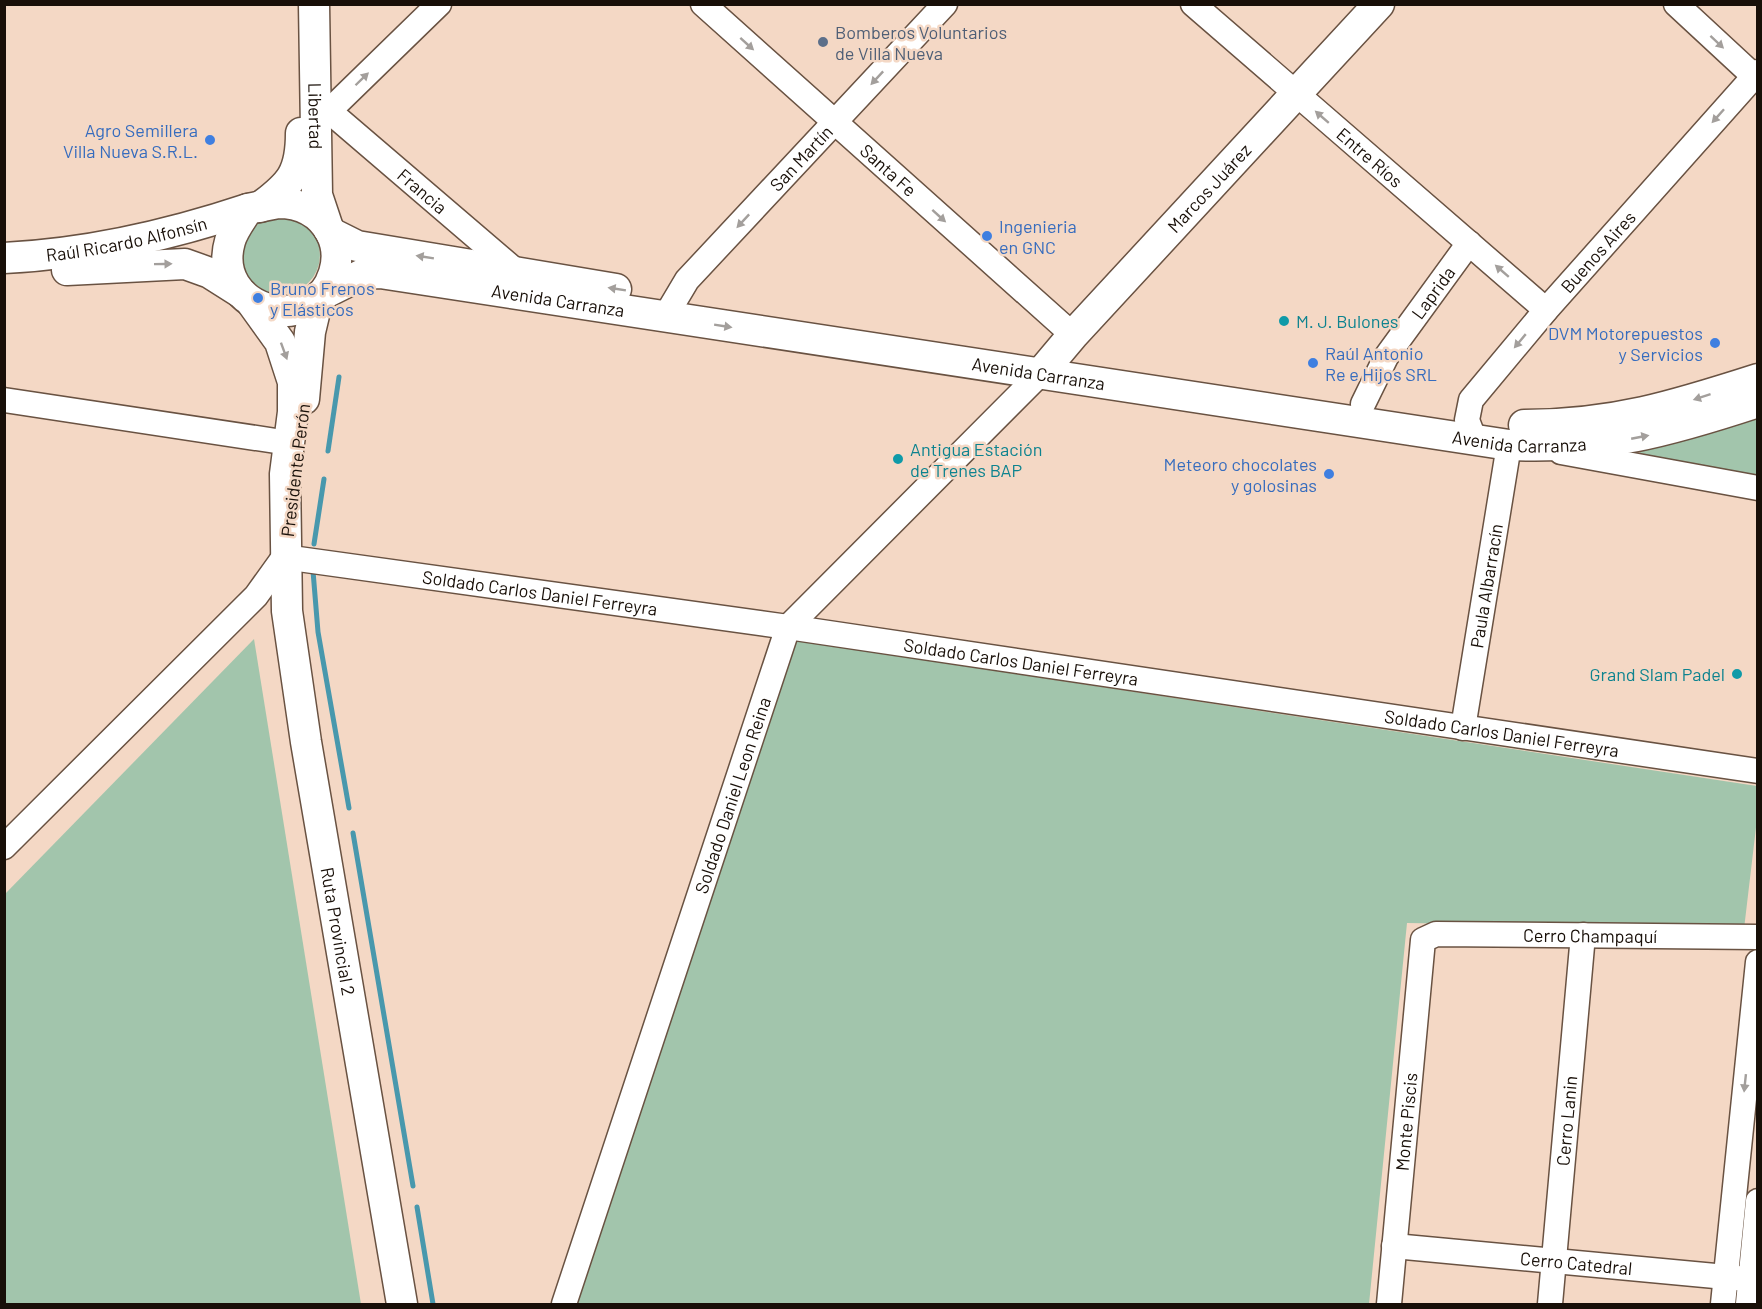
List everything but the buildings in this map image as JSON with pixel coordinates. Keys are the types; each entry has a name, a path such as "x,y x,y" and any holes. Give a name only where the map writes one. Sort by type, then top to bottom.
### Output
{"main road":[{"name":"Libertad","path":"253,208 288,185 297,168 301,151 302,4"},
{"name":"Libertad","path":"314,4 323,110 317,195 329,230"},
{"name":"Marcos Juárez","path":"1047,365 1380,4"},
{"path":"278,202 297,204 315,213 329,230 336,262 330,284 319,297 300,308 280,312 246,297 230,273 228,252 233,232 253,208 278,202"},
{"name":"Raúl Ricardo Alfonsín","path":"4,258 61,253 142,239 253,208"},
{"name":"Avenida Carranza","path":"329,230 357,246 517,272 670,308"},
{"name":"Raúl Ricardo Alfonsín","path":"4,276 104,267 185,264 210,273 246,297"},
{"name":"Avenida Carranza","path":"319,297 363,274 380,273 670,308 1471,430 1606,421 1645,414 1758,379"},
{"name":"Presidente Perón","path":"246,297 280,342 293,382 293,412 285,474 284,556"},
{"name":"Presidente Perón","path":"284,556 293,503 310,333 319,297"},
{"name":"Avenida Carranza","path":"1047,365 1363,404 1471,430 1519,445 1570,446 1653,435 1758,402"},
{"name":"Ruta Provincial 2","path":"284,556 287,611 304,731 402,1305"}],"street":[{"path":"323,110 439,4"},
{"name":"Santa Fe","path":"704,4 1073,336"},
{"name":"San Martín","path":"670,308 687,280 945,4"},
{"name":"Entre Ríos","path":"1193,4 1546,310"},
{"path":"1676,4 1756,76"},
{"name":"Buenos Aires","path":"1471,430 1471,400 1546,310 1756,76"},
{"name":"Francia","path":"323,110 517,272"},
{"name":"Laprida","path":"1363,404 1386,357 1469,243"},
{"name":"Soldado Daniel Leon Reina","path":"564,1305 788,627 1047,365"},
{"path":"4,400 289,444"},
{"path":"1519,445 1758,488"},
{"name":"Paula Albarracín","path":"1463,728 1519,445"},
{"path":"4,847 256,596 284,556"},
{"name":"Soldado Carlos Daniel Ferreyra","path":"284,556 788,627 1758,771"},
{"name":"Cerro Champaquí","path":"1423,940 1436,934 1758,937"},
{"name":"Cerro Lanin","path":"1550,1305 1583,935"},
{"name":"Monte Piscis","path":"1389,1305 1423,940"},
{"path":"1723,1305 1758,962"},
{"path":"1748,1305 1754,1280 1758,1201"},
{"name":"Cerro Catedral","path":"1394,1246 1754,1280"}],"green space":[{"path":"273,216 289,216 303,222 314,233 320,247 320,263 314,277 303,288 289,294 273,294 259,288 248,277 242,263 242,247 248,233 259,222"},
{"path":"1757,414 1757,480 1641,455 1640,452"},
{"path":"254,639 361,1304 5,1304 5,894"},
{"path":"791,640 1757,786 1757,819 1744,929 1407,923 1369,1304 574,1304"}],"waterway":[{"path":"328,451 339,377"},
{"path":"314,544 324,479"},
{"path":"313,571 318,632 349,808"},
{"path":"353,833 413,1186"},
{"path":"417,1207 433,1304"}],"place":[{"name":"Bomberos Voluntarios de Villa Nueva","path":"823,42"},
{"name":"Agro Semillera Villa Nueva S.R.L.","path":"210,140"},
{"name":"Ingenieria en GNC","path":"987,236"},
{"name":"Bruno Frenos y Elásticos","path":"258,298"},
{"name":"M. J. Bulones","path":"1284,321"},
{"name":"DVM Motorepuestos y Servicios","path":"1715,343"},
{"name":"Raúl Antonio Re e Hijos SRL","path":"1313,363"},
{"name":"Antigua Estación de Trenes BAP","path":"898,459"},
{"name":"Meteoro chocolates y golosinas","path":"1329,474"},
{"name":"Grand Slam Padel","path":"1737,674"}]}
